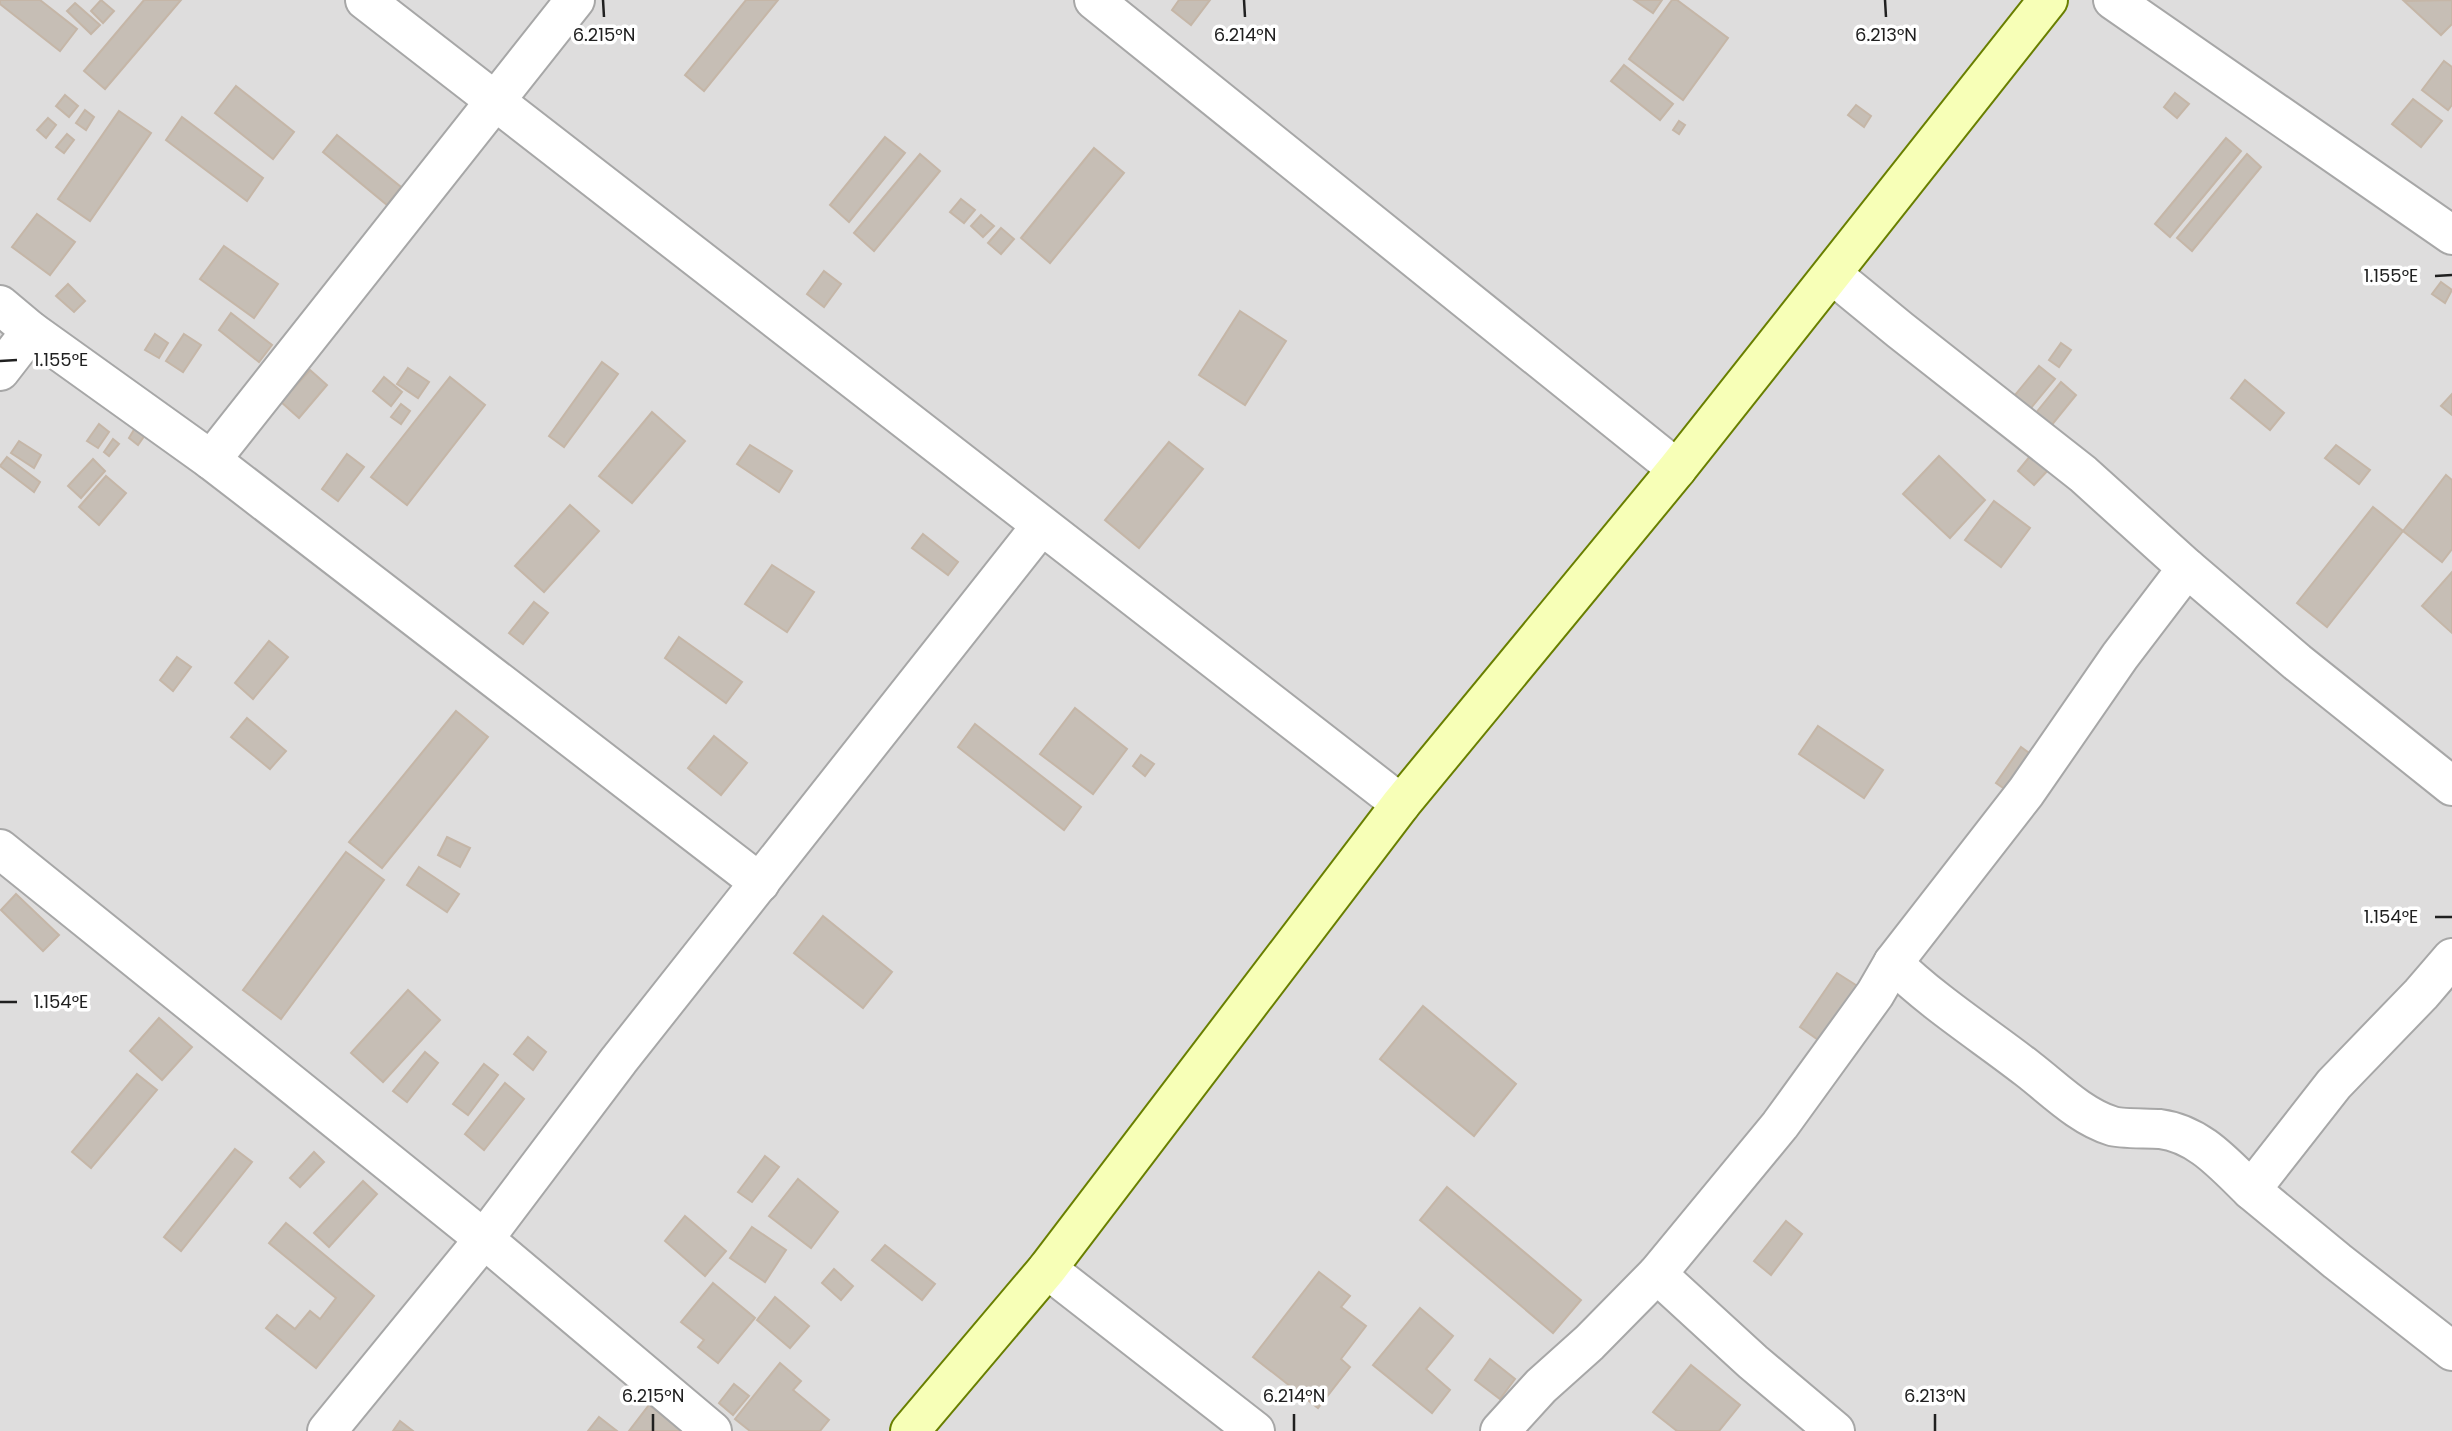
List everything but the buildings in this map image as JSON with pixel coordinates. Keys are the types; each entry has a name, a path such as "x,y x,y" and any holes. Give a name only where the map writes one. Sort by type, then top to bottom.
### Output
{"street":[{"path":"365,0 1401,804"},
{"path":"211,460 575,0"},
{"path":"1094,0 1677,470"},
{"path":"910,1431 1047,1269 1401,804 1677,470 2048,0"},
{"path":"2113,0 2452,235"},
{"path":"1833,275 2083,474 2297,662 2452,786"},
{"path":"0,305 31,331 211,460 760,883"},
{"path":"0,371 31,331"},
{"path":"327,1431 484,1239 619,1060 1041,526"},
{"path":"1500,1431 1541,1386 1589,1343 1657,1274 1780,1125 1875,995 1894,963 2026,792 2120,656 2187,568"},
{"path":"0,849 484,1239 712,1431"},
{"path":"2251,1190 2343,1074 2452,958"},
{"path":"1894,963 1945,1007 2030,1070 2056,1093 2090,1115 2113,1127 2152,1128 2183,1135 2210,1150 2251,1190 2452,1351"},
{"path":"1047,1269 1255,1431"},
{"path":"1657,1274 1753,1363 1835,1431"}],"shaded area":[{"path":"0,0 2452,0 2452,1431 0,1431"}]}
